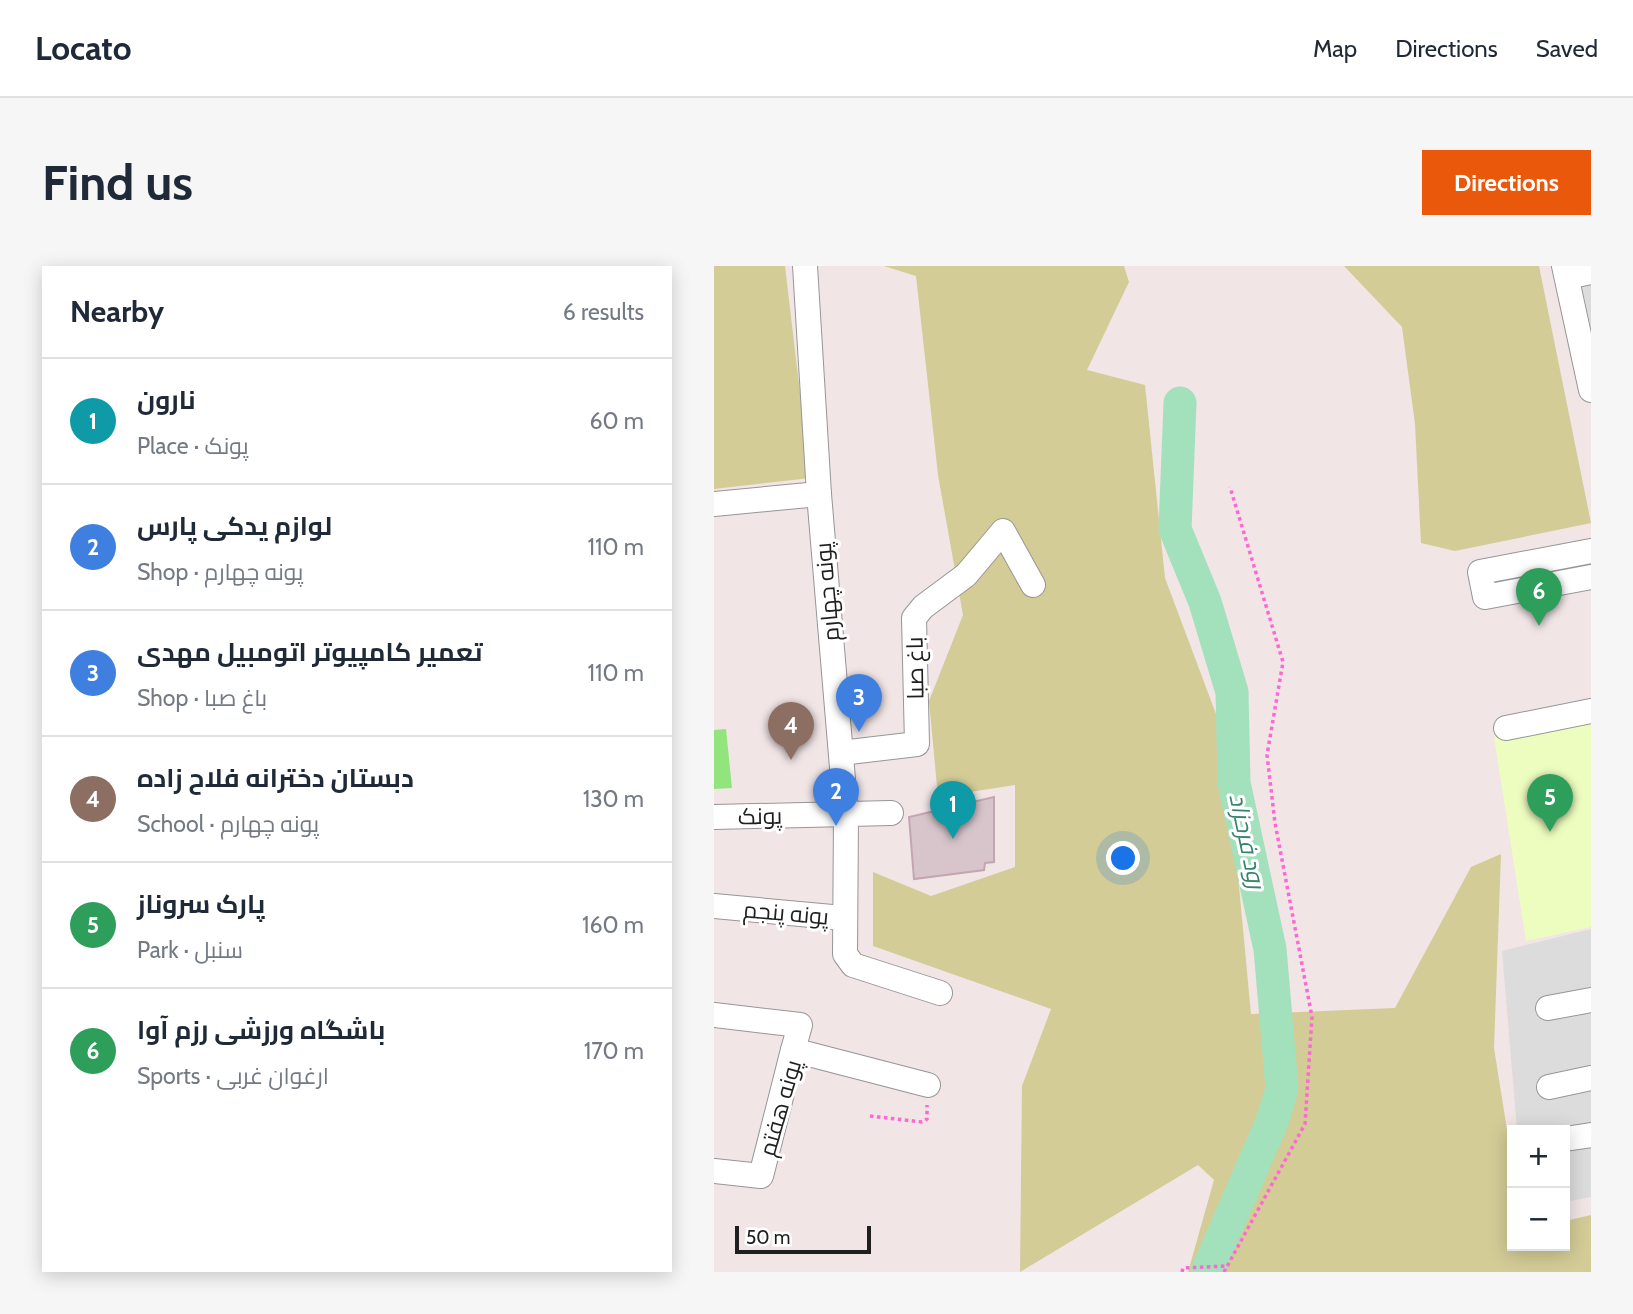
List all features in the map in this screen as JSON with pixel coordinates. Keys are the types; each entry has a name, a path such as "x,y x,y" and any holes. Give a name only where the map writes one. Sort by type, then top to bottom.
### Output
{"street":[{"name":"پونه چهارم","path":"805,266 819,494 846,815 844,918"},
{"path":"1591,272 1565,272 1591,390"},
{"path":"714,504 819,494"},
{"name":"باغ صبا","path":"841,753 917,744 914,618 923,607 966,575 1003,531 1032,585"},
{"path":"1591,551 1480,572 1485,597 1591,577"},
{"path":"1506,728 1591,711"},
{"name":"پونک","path":"714,817 891,814"},
{"name":"پونه پنجم","path":"714,906 844,918 845,954 853,965 940,993"},
{"path":"1548,1008 1591,1000"},
{"path":"714,1015 800,1025 793,1050"},
{"name":"پونه هفتم","path":"714,1171 761,1175 793,1050 928,1085"},
{"path":"1549,1087 1591,1078"},
{"path":"1570,1138 1591,1135"}],"path":[{"path":"1224,1272 1305,1124 1312,1017 1275,823 1266,755 1283,662 1230,486"},
{"path":"870,1116 922,1122 927,1119 928,1085"},
{"path":"1182,1270 1225,1266"}],"shaded area":[{"path":"714,266 785,266 810,478 714,489"},
{"path":"884,266 1124,266 1129,282 1087,370 1145,385 1165,578 1225,738 1251,1014 1395,1008 1471,867 1501,854 1494,1048 1507,1130 1507,1251 1570,1251 1570,1220 1591,1215 1591,1272 1188,1272 1214,1180 1198,1165 1020,1272 1022,1086 1051,1009 873,946 873,872 931,896 1015,867 1015,785 938,797 929,701 963,615 938,475 916,276"},
{"path":"1344,266 1539,266 1591,523 1455,551 1421,543 1415,424 1402,327"},
{"path":"1576,266 1591,266 1591,330"},
{"path":"1591,929 1591,1197 1570,1201 1570,1125 1517,1125 1502,951"}],"green space":[{"path":"1591,719 1591,927 1526,941 1494,737"},
{"path":"726,729 732,788 714,789 714,730"}],"building":[{"path":"994,797 994,862 985,863 984,870 914,879 909,817"}],"waterway":[{"name":"رود فرحزاد","path":"1180,403 1175,529 1205,602 1232,692 1234,783 1270,949 1282,1088 1273,1119 1207,1272"}],"place":[{"name":"باشگاه ورزشی رزم آوا","path":"1539,626"},
{"name":"تعمیر کامپیوتر اتومبیل مهدی","path":"859,732"},
{"name":"دبستان دخترانه فلاح زاده","path":"791,760"},
{"name":"لوازم یدکی پارس","path":"836,826"},
{"name":"پارک سروناز","path":"1550,832"},
{"name":"نارون","path":"953,839"}]}
